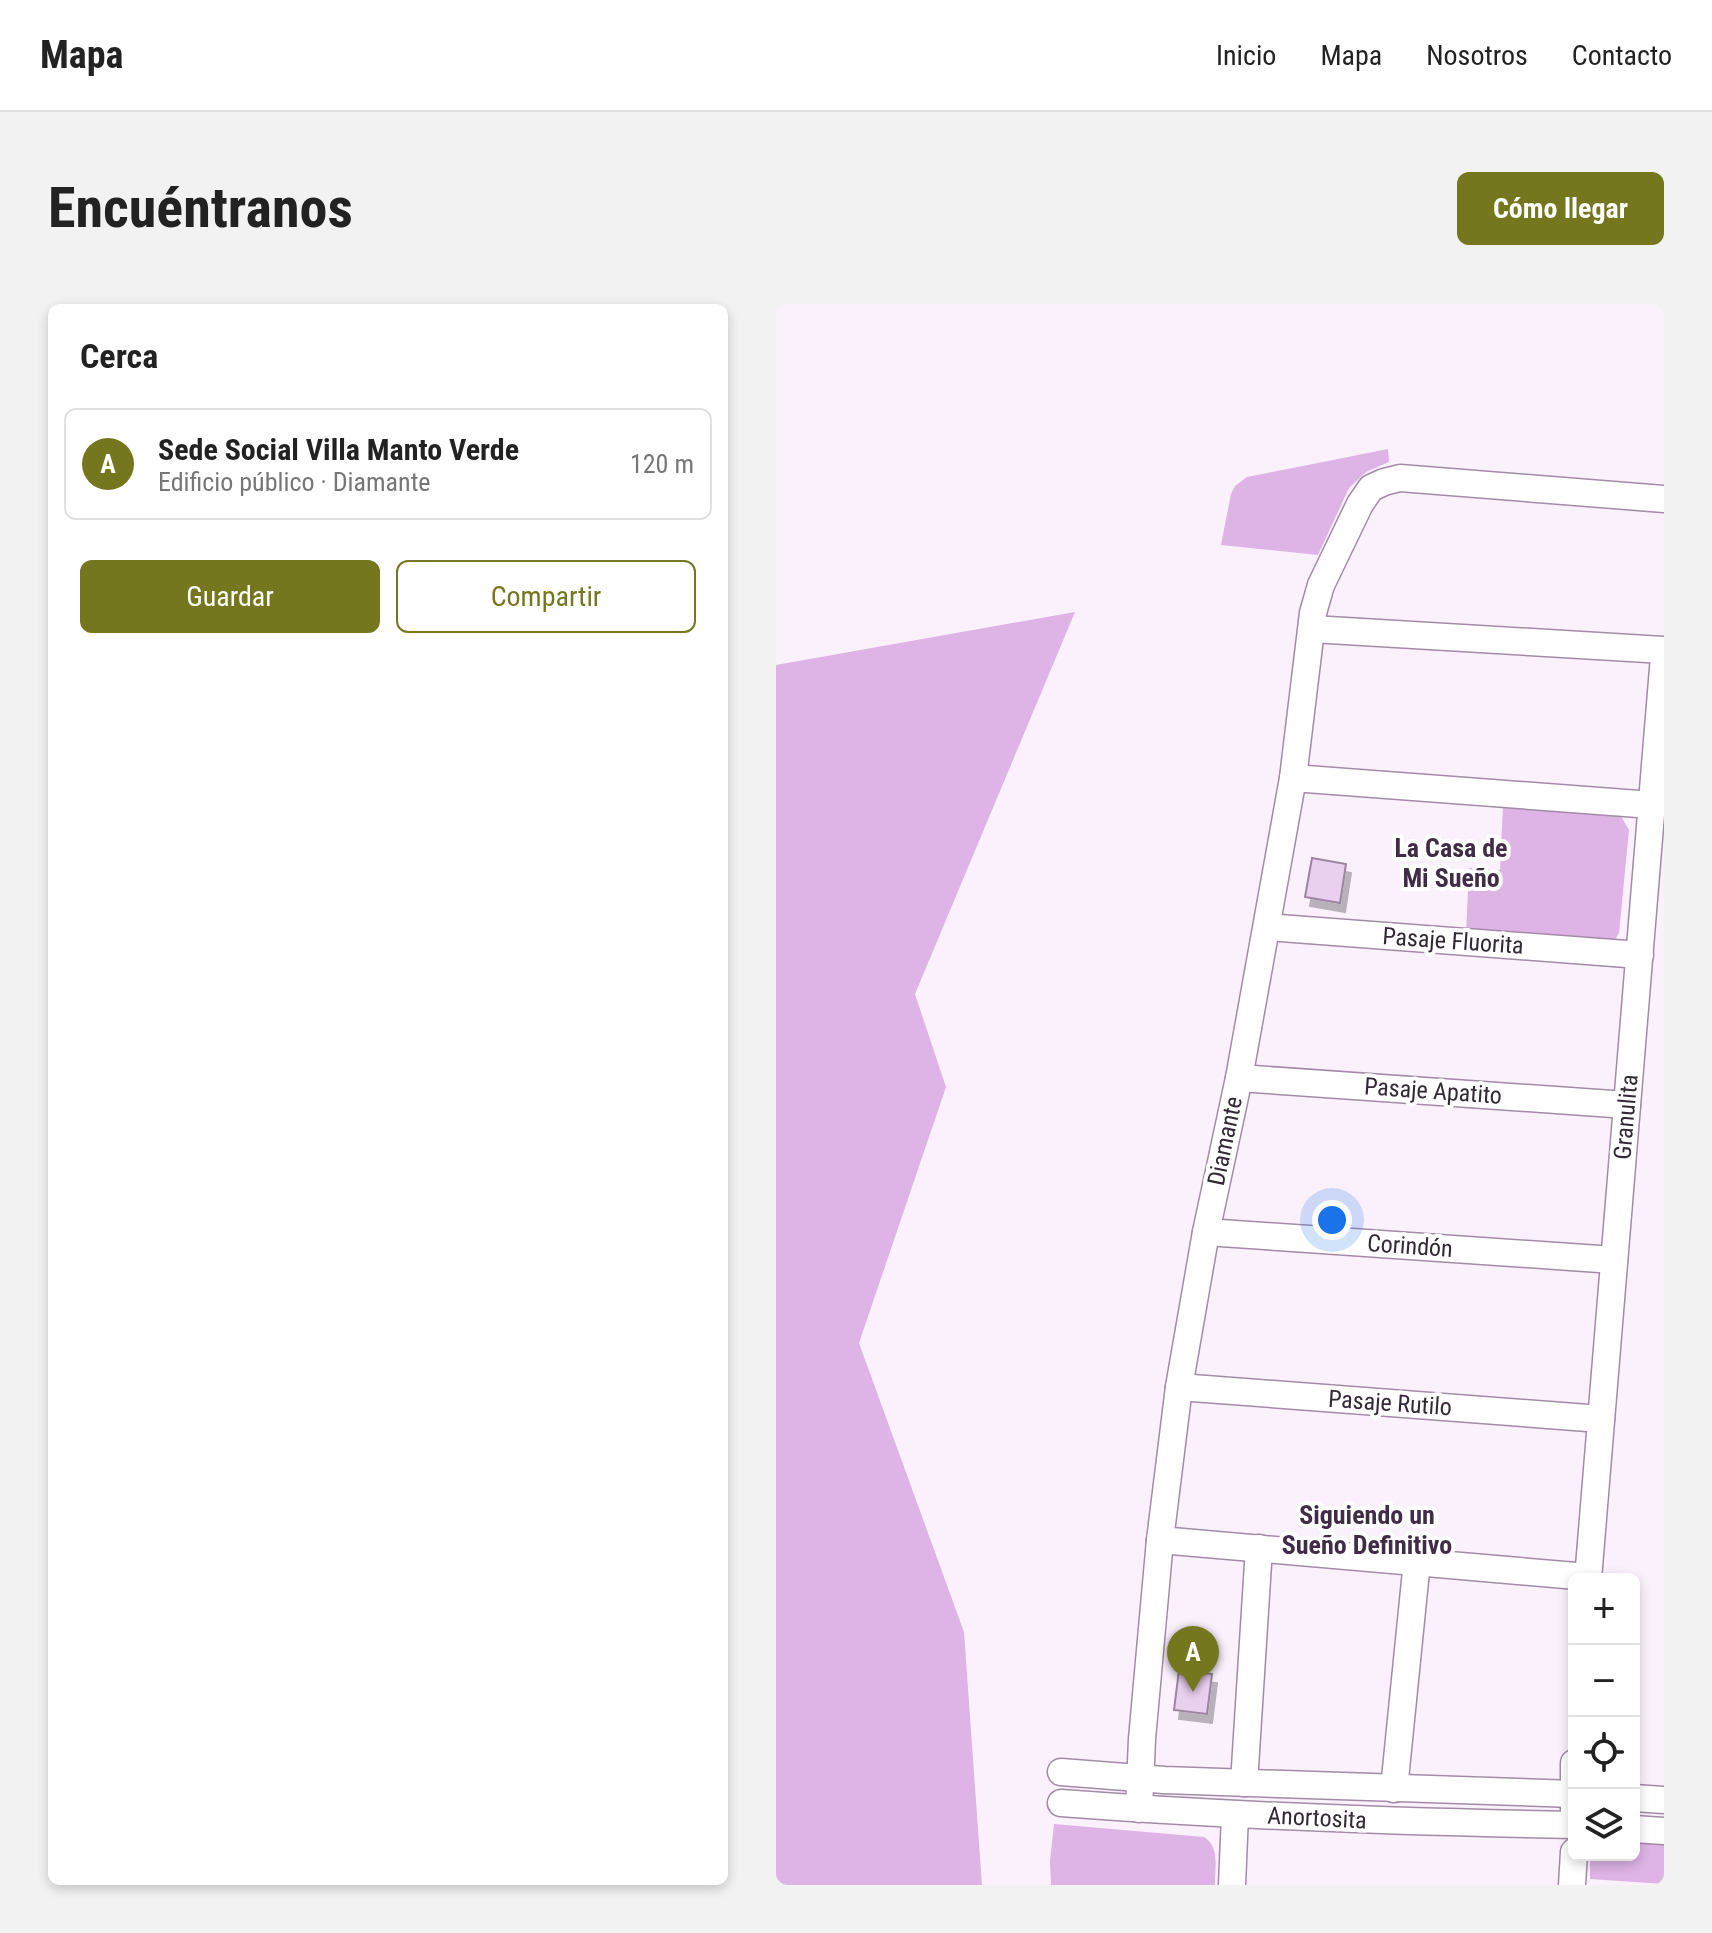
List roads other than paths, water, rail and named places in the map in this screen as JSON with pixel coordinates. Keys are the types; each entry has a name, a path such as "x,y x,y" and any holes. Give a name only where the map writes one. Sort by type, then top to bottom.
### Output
{"street":[{"name":"Diamante","path":"1139,1809 1160,1540 1179,1387 1206,1232 1267,927 1293,778 1313,613 1321,585 1352,518 1371,488 1400,478 1664,499"},
{"path":"1312,629 1664,661"},
{"name":"Granulita","path":"1588,1573 1640,955 1655,818 1664,661"},
{"path":"1293,778 1655,818"},
{"name":"Pasaje Fluorita","path":"1267,927 1640,955"},
{"name":"Pasaje Apatito","path":"1239,1078 1627,1105"},
{"name":"Corindón","path":"1206,1232 1614,1260"},
{"name":"Pasaje Rutilo","path":"1179,1387 1601,1419"},
{"path":"1160,1540 1568,1576"},
{"path":"1244,1783 1259,1548"},
{"path":"1394,1789 1417,1561"},
{"name":"Anortosita","path":"1061,1772 1140,1779 1568,1794"},
{"path":"1640,1798 1664,1800"},
{"name":"Anortosita","path":"1061,1803 1235,1815 1568,1825"},
{"path":"1232,1885 1235,1815"},
{"path":"1640,1829 1664,1831"},
{"path":"1572,1885 1573,1861"}],"place":[{"name":"Sede Social Villa Manto Verde","path":"1193,1692"}],"district":[{"name":"La Casa de Mi Sueño","path":"1451,863"},
{"name":"Siguiendo un Sueño Definitivo","path":"1367,1530"}]}
